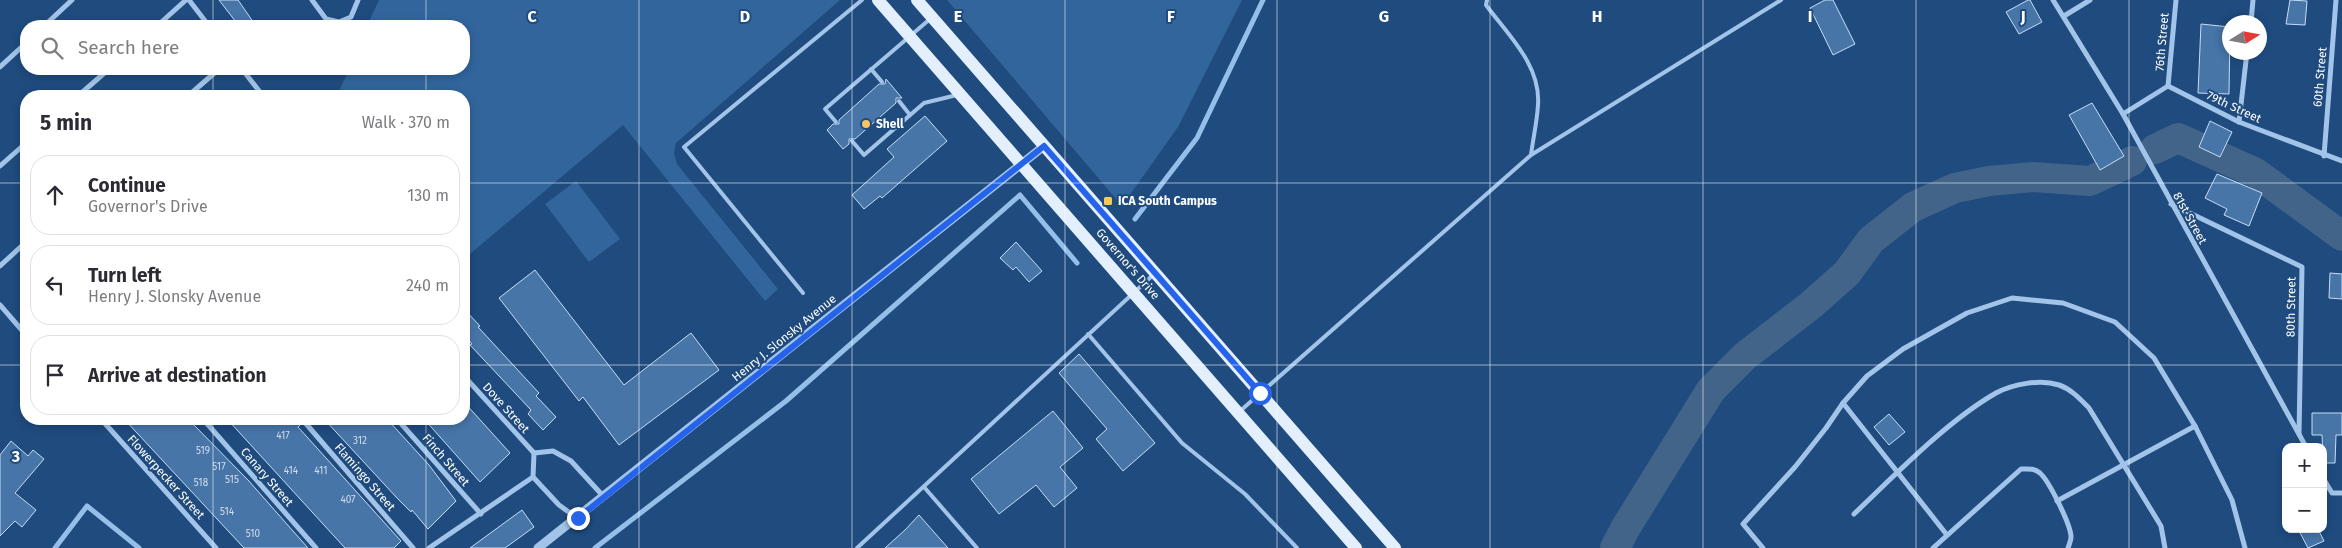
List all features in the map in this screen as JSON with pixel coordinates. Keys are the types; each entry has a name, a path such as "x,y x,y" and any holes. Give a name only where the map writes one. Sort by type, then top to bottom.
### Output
{"main road":[{"name":"Governor's Drive","path":"878,0 1356,548"},
{"name":"Governor's Drive","path":"917,0 1395,548"}],"street":[{"path":"50,20 72,0"},
{"path":"164,20 188,0 204,20"},
{"path":"312,0 326,19 330,20"},
{"path":"344,20 351,17 358,0"},
{"name":"81st Street","path":"2053,0 2123,114 2170,203 2304,443"},
{"path":"2064,16 2090,0"},
{"name":"76th Street","path":"2168,86 2176,0"},
{"path":"2252,15 2253,0"},
{"name":"60th Street","path":"2324,156 2336,0"},
{"path":"0,67 20,49"},
{"path":"2239,122 2246,60"},
{"path":"85,90 102,75"},
{"path":"195,90 212,75"},
{"path":"247,75 258,90"},
{"path":"2123,114 2168,86"},
{"name":"79th Street","path":"2168,86 2239,122 2324,156 2342,161"},
{"name":"Henry J. Slonsky Avenue","path":"538,548 1044,146"},
{"path":"0,166 20,148"},
{"name":"80th Street","path":"2170,203 2302,267 2299,434"},
{"path":"0,266 20,248"},
{"path":"1763,548 1742,524 1795,467 1843,403 1867,376 1903,349 1967,314 2012,298 2063,302 2115,322 2154,358 2195,426 2232,500 2245,548"},
{"path":"0,305 20,328"},
{"path":"1854,514 1898,472 1964,415 1997,393 2015,386 2036,382 2058,385 2074,393 2089,408 2125,464 2161,526 2165,548"},
{"name":"Dove Street","path":"470,383 534,453"},
{"path":"1843,403 1947,536"},
{"name":"Flowerpecker Street","path":"106,425 216,548"},
{"name":"Canary Street","path":"208,425 316,548"},
{"name":"Flamingo Street","path":"307,425 413,548"},
{"name":"Finch Street","path":"402,425 481,514"},
{"path":"2057,501 2195,426"},
{"path":"578,518 559,505 533,477 534,453 554,451 571,461 604,497"},
{"path":"1933,548 2021,469 2031,468 2040,473 2057,501 2070,530 2071,537 2068,548"},
{"path":"429,548 533,477"},
{"path":"2327,485 2332,493 2342,493"}],"lane":[{"path":"803,294 684,147 862,0"},
{"path":"1487,0 1486,5 1521,49 1534,75 1538,104 1531,155"},
{"path":"1238,412 1531,155 1781,0"},
{"path":"836,122 825,109 932,18"},
{"path":"871,69 882,82"},
{"path":"852,141 864,155 924,103 961,94"},
{"path":"898,101 910,115"},
{"path":"857,548 1155,273"},
{"path":"1088,334 1182,443 1245,494 1297,548"},
{"path":"924,487 977,548"}],"shaded area":[{"path":"379,0 840,0 676,143 674,153 677,164 778,289 765,301 623,125 470,254 470,90 340,90 346,75 470,75 470,20 370,20"},
{"path":"947,0 1242,0 1178,127 1122,206"},
{"path":"576,181 620,239 589,262 545,204"}],"building":[{"path":"219,0 238,0 252,20 234,20"},
{"path":"1825,0 1833,0 1855,44 1833,55 1810,8"},
{"path":"2030,0 2042,22 2019,34 2006,12"},
{"path":"2290,0 2307,1 2305,25 2286,24"},
{"path":"2201,24 2222,26 2222,60 2230,60 2229,94 2198,93"},
{"path":"886,79 902,98 896,98 896,103 855,139 849,139 849,144 843,149 827,130 833,124 839,124 839,120 879,84 885,84"},
{"path":"2092,103 2124,156 2100,170 2069,115"},
{"path":"925,116 947,141 882,198 880,196 864,209 852,195 894,157 887,149"},
{"path":"2210,121 2232,132 2220,157 2199,147"},
{"path":"2217,174 2262,193 2249,226 2224,215 2227,209 2205,198"},
{"path":"1016,242 1042,271 1029,282 1016,267 1013,270 1000,258"},
{"path":"535,270 624,385 691,333 719,370 619,445 583,397 579,401 499,298"},
{"path":"2330,273 2342,274 2342,299 2329,298"},
{"path":"470,315 480,326 478,327 539,393 536,396 556,417 543,430 528,414 531,410 470,345 472,344 470,342"},
{"path":"1079,354 1155,443 1123,471 1096,439 1107,429 1059,373"},
{"path":"470,409 510,453 480,482 429,425 470,425"},
{"path":"1053,411 1083,448 1060,467 1077,488 1054,507 1036,485 999,514 971,479"},
{"path":"2312,413 2342,413 2342,435 2336,435 2335,463 2327,463 2327,443 2322,443 2322,435 2312,435"},
{"path":"1889,414 1905,432 1889,445 1874,427"},
{"path":"130,425 194,425 248,480 308,548 244,548"},
{"path":"232,425 300,425 298,427 401,541 394,548 345,548"},
{"path":"330,425 392,425 429,465 456,501 428,529 412,510 411,512"},
{"path":"11,441 28,456 33,450 44,459 15,493 36,510 22,527 15,521 0,536 0,455"},
{"path":"522,510 534,527 505,548 470,548"},
{"path":"919,515 948,548 885,548 905,530"},
{"path":"2300,533 2320,533 2324,541 2308,548"}],"waterway":[{"path":"1135,219 1197,138 1263,0"},
{"path":"2155,149 2178,138 2256,173 2342,236"},
{"path":"1615,548 1626,527 1711,390 1745,356 1811,305 1847,273 1871,240 1913,207 1955,188 1989,181 2033,177 2090,181 2132,161"},
{"path":"595,548 786,401 1020,195 1077,263"},
{"path":"55,548 87,506 139,548"}],"place":[{"name":"Shell","path":"866,124"},
{"name":"ICA South Campus","path":"1108,201"}],"route":[{"path":"578,518 1044,146 1260,393"}]}
